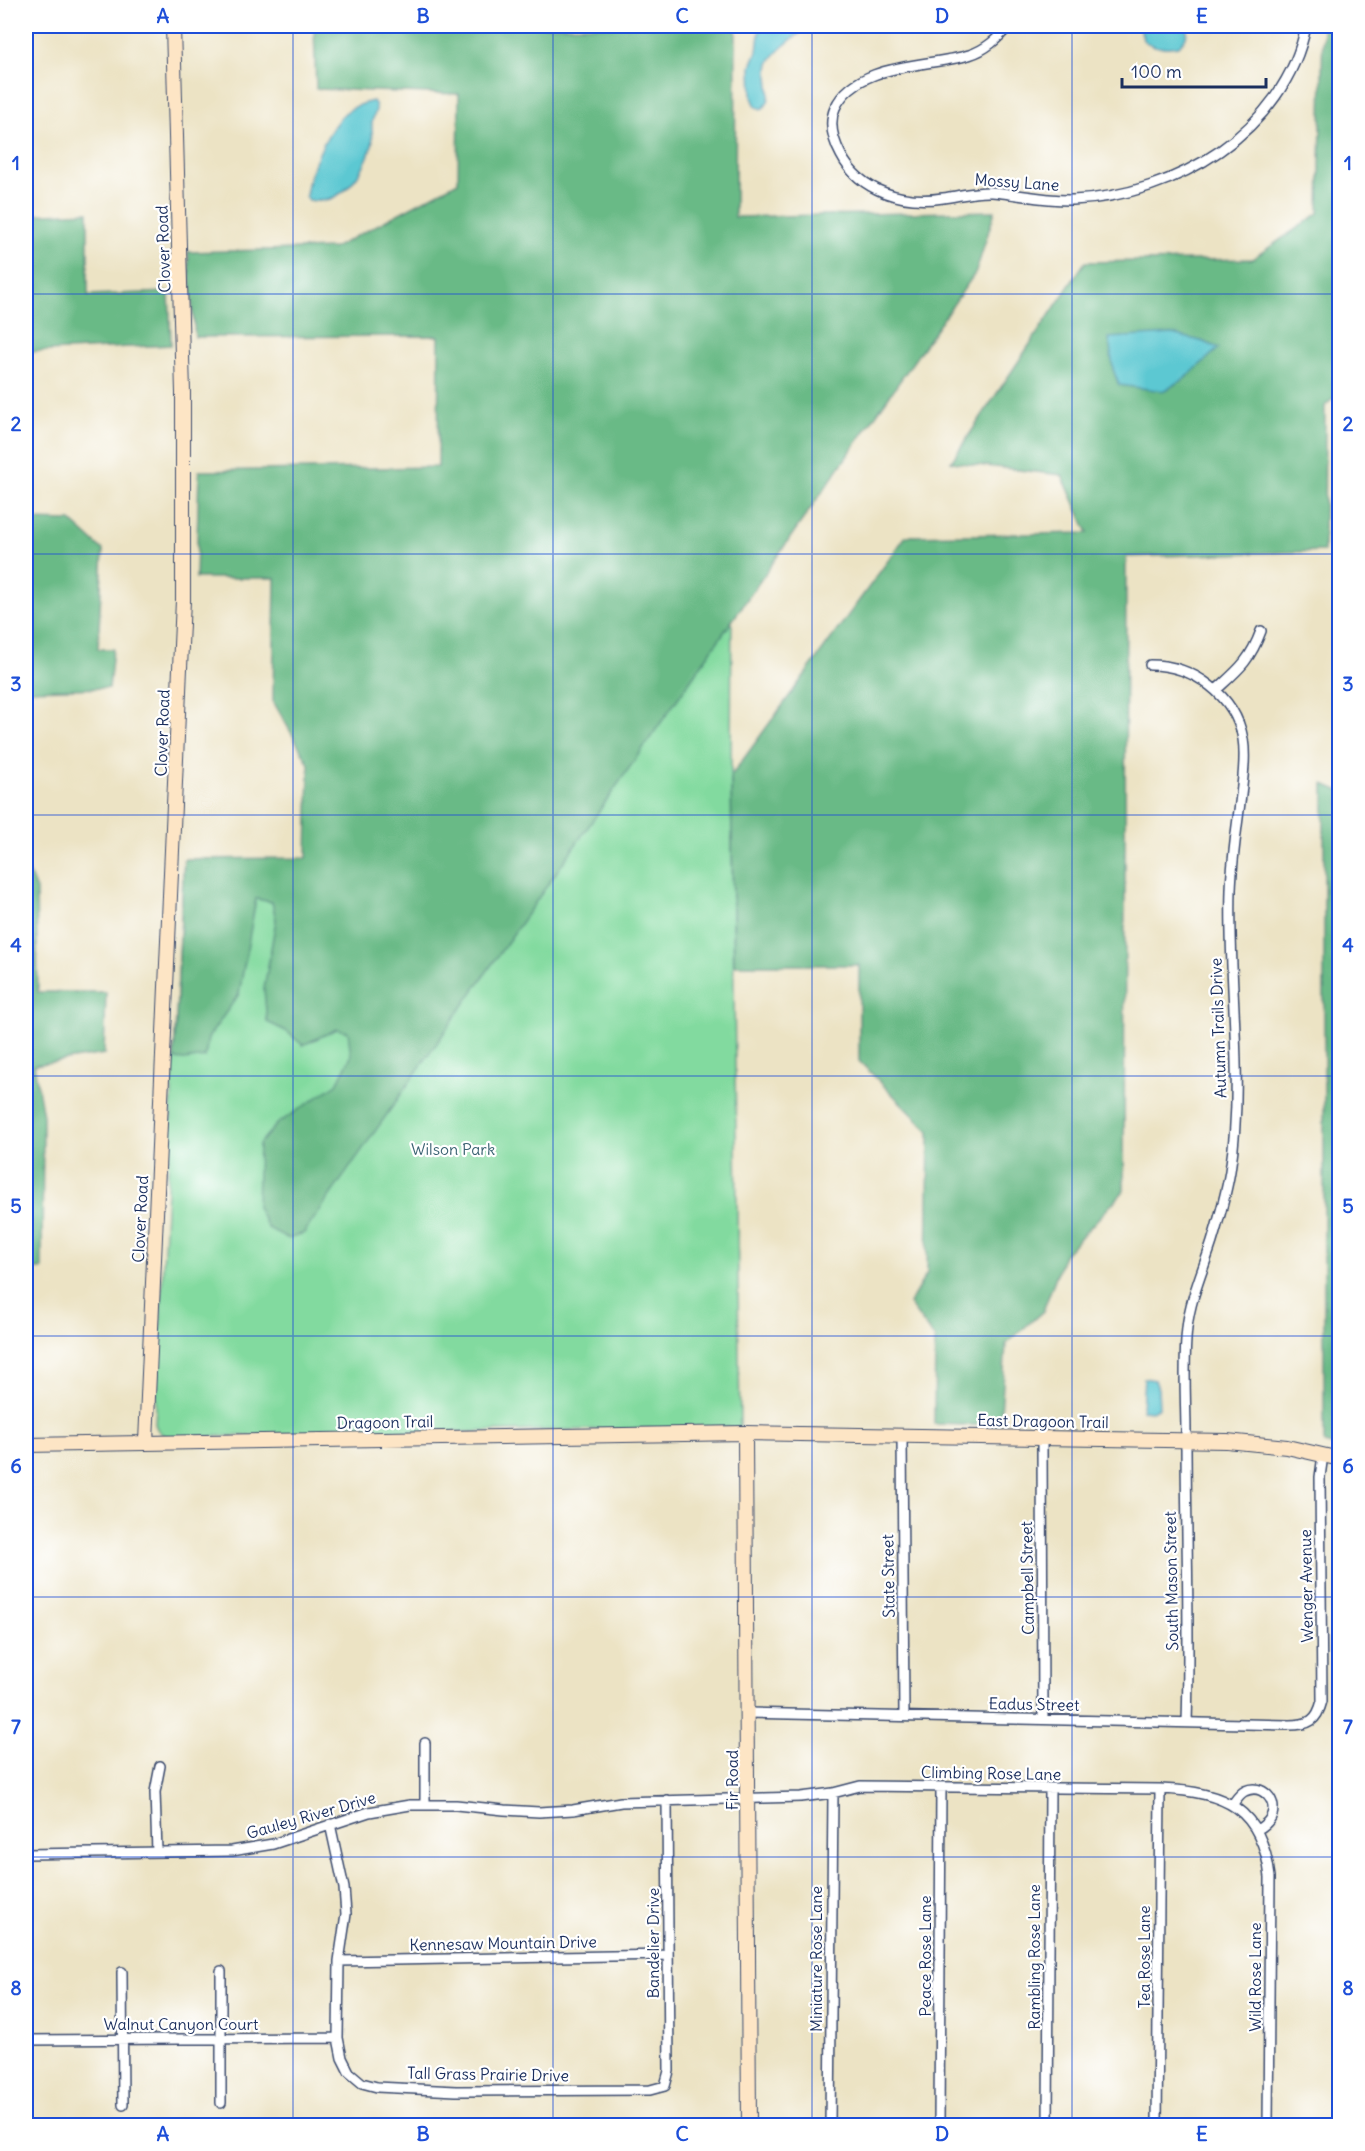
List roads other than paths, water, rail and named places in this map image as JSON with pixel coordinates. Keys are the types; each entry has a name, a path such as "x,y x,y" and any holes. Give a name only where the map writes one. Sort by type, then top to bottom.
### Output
{"street":[{"name":"Clover Road","path":"146,1442 183,600 183,393 173,26"},
{"name":"Mossy Lane","path":"1009,26 985,48 970,55 890,70 861,81 850,89 836,106 831,130 835,145 854,174 867,185 884,193 923,199 992,192 1040,199 1072,200 1135,192 1165,181 1195,166 1224,148 1252,125 1271,104 1286,78 1299,53 1306,26"},
{"path":"1216,690 1247,661 1261,631"},
{"name":"Autumn Trails Drive","path":"1150,665 1176,668 1205,681 1216,690 1232,711 1239,726 1243,739 1244,758 1233,862 1230,933 1236,1126 1225,1194 1187,1328 1186,1440"},
{"name":"Dragoon Trail","path":"26,1444 745,1433"},
{"name":"East Dragoon Trail","path":"745,1433 1258,1443 1340,1459"},
{"name":"Fir Road","path":"745,1433 749,2126"},
{"name":"State Street","path":"902,1435 904,1716"},
{"name":"Campbell Street","path":"1042,1437 1043,1719"},
{"name":"South Mason Street","path":"1186,1440 1187,1722"},
{"name":"Wenger Avenue","path":"1317,1716 1322,1701 1320,1477 1323,1455"},
{"name":"Eadus Street","path":"748,1713 1298,1725 1308,1723 1317,1716"},
{"path":"424,1743 425,1804"},
{"path":"157,1852 156,1792 160,1766"},
{"name":"Climbing Rose Lane","path":"748,1797 801,1797 833,1793 860,1786 1160,1789 1206,1793 1232,1805"},
{"name":"Peace Rose Lane","path":"939,2126 941,1787"},
{"name":"Rambling Rose Lane","path":"1048,2126 1050,1789"},
{"name":"Tea Rose Lane","path":"1157,2126 1160,1789"},
{"path":"1232,1805 1239,1795 1252,1789 1264,1792 1272,1803 1271,1817 1257,1830"},
{"name":"Miniature Rose Lane","path":"830,2126 833,1793"},
{"name":"Gauley River Drive","path":"26,1854 253,1849 295,1838 369,1812 425,1804 539,1812 573,1810 621,1802 748,1797"},
{"name":"Bandelier Drive","path":"665,2086 669,2071 667,1800"},
{"name":"Wild Rose Lane","path":"1232,1805 1257,1830 1264,1845 1270,1877 1268,2126"},
{"name":"Tall Grass Prairie Drive","path":"330,1824 344,1888 346,1914 339,1961 338,2038 342,2058 349,2072 362,2083 377,2087 468,2091 650,2090 665,2086"},
{"name":"Kennesaw Mountain Drive","path":"339,1961 668,1955"},
{"path":"221,1971 221,2103"},
{"path":"122,1972 123,2105"},
{"name":"Walnut Canyon Court","path":"26,2040 338,2038"}],"water":[{"path":"760,26 810,26 787,43 771,59 768,70 769,99 762,109 756,107 752,97 751,66 757,51"},
{"path":"1140,26 1186,26 1187,34 1179,46 1156,46 1143,40"},
{"path":"373,101 376,109 372,123 372,146 357,177 341,193 331,198 321,201 309,200 306,197 307,188 313,167 334,126 351,109"},
{"path":"1172,334 1219,348 1183,380 1163,391 1119,385 1113,369 1109,338"},
{"path":"1144,1378 1155,1380 1158,1389 1159,1407 1152,1411 1142,1410"}],"park label":[{"name":"Wilson Park","path":"453,1149"}]}
